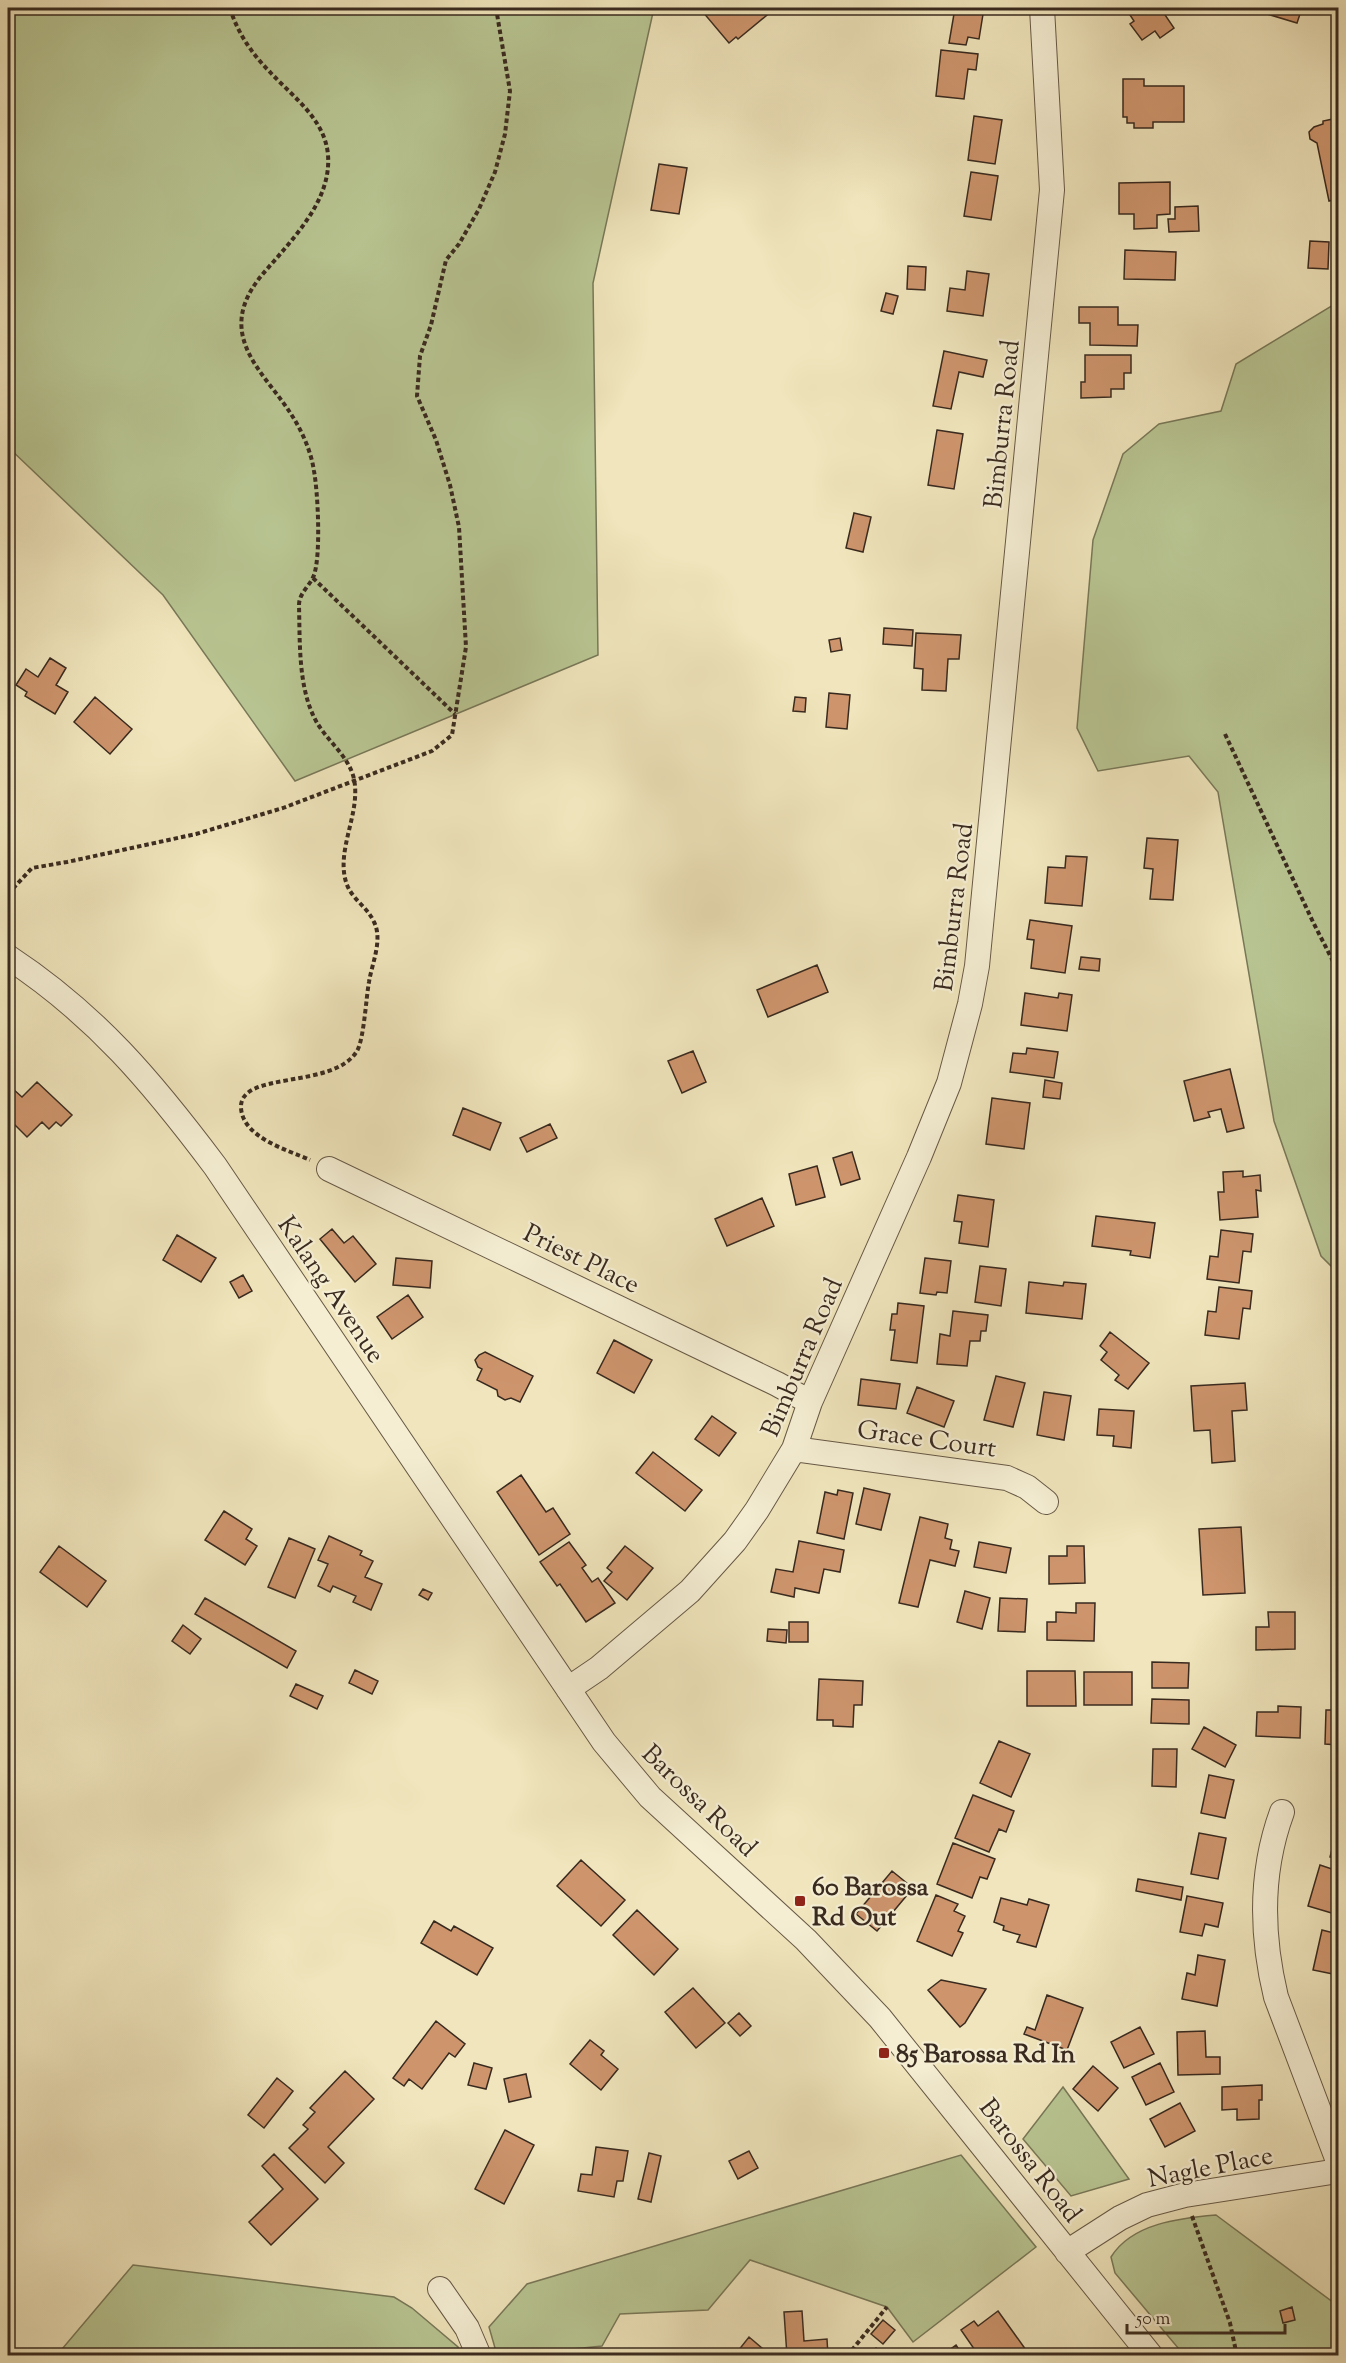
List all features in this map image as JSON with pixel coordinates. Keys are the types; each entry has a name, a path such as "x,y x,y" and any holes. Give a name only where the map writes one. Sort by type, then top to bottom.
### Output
{"street":[{"name":"Bimburra Road","path":"568,1689 599,1668 690,1591 735,1541 757,1510 794,1449 810,1402 919,1157 949,1083 970,1004 977,966 1052,190 1042,8"},
{"name":"Kalang Avenue","path":"8,957 53,988 103,1032 158,1091 186,1127 568,1689"},
{"name":"Priest Place","path":"329,1168 767,1379 810,1402"},
{"name":"Grace Court","path":"794,1449 1007,1478 1027,1487 1046,1502"},
{"name":"Barossa Road","path":"568,1689 604,1742 650,1797 806,1940 880,2018 929,2076 1151,2355"},
{"path":"1282,1812 1266,1877 1264,1914 1269,1970 1276,1997 1338,2161"},
{"name":"Nagle Place","path":"1067,2252 1120,2218 1147,2205 1185,2195 1338,2171"},
{"path":"440,2289 467,2328 479,2355"}],"path":[{"path":"230,8 246,43 266,68 316,120 325,137 328,157 327,181 316,208 258,278 243,310 242,334 250,357 291,414 306,440 314,466 317,560 313,578 299,599 301,657 306,697 316,722 350,766 355,781 354,809 345,880 352,895 371,915 376,926 378,940 371,968 358,1049 348,1060 334,1069 311,1077 257,1086 244,1094 240,1103 241,1114 261,1137 329,1168"},
{"path":"8,894 32,868 196,834 283,808 432,751 452,735 466,647 459,527 447,473 417,396 420,356 431,325 446,260 459,244 479,209 495,172 505,134 510,91 496,8"},
{"path":"313,578 455,715"},
{"path":"1225,734 1338,971"},
{"path":"1185,2195 1230,2323 1237,2355"},
{"path":"847,2355 887,2307"}],"green space":[{"path":"8,8 654,8 593,283 598,655 295,781 163,595 8,447"},
{"path":"1338,302 1338,1273 1321,1256 1274,1121 1218,792 1189,756 1098,771 1077,728 1093,540 1123,454 1159,424 1221,411 1236,364"},
{"path":"1063,2087 1129,2179 1071,2196 1023,2139"},
{"path":"961,2155 1036,2247 913,2342 887,2307 750,2260 708,2310 620,2314 602,2346 497,2355 489,2327 527,2284"},
{"path":"1216,2215 1338,2306 1338,2355 1184,2355 1115,2273 1111,2257 1131,2237 1158,2224"},
{"path":"133,2265 394,2297 412,2308 458,2347 460,2355 57,2355"}],"building":[{"path":"707,8 772,8 770,9 772,11 738,39 736,37 729,43 702,11"},
{"path":"955,8 984,8 979,39 968,37 966,45 949,43"},
{"path":"1132,8 1169,8 1163,12 1174,28 1160,38 1155,31 1142,40 1130,24 1134,21 1130,15 1135,12"},
{"path":"1269,8 1302,8 1297,23 1267,14"},
{"path":"941,50 978,54 976,70 968,69 964,99 936,96"},
{"path":"1123,79 1144,79 1144,86 1184,86 1184,122 1153,122 1153,128 1134,128 1134,123 1127,123 1127,117 1123,117"},
{"path":"974,116 1002,120 995,164 968,160"},
{"path":"1333,119 1334,123 1338,122 1338,199 1329,201 1317,143 1310,139 1309,132 1314,127 1323,124 1323,121"},
{"path":"659,164 687,168 679,214 651,210"},
{"path":"971,172 998,176 991,220 964,216"},
{"path":"1170,182 1170,214 1157,215 1157,228 1134,229 1134,214 1119,214 1119,183"},
{"path":"1198,206 1199,231 1169,232 1168,219 1175,219 1175,207"},
{"path":"1310,241 1329,242 1328,269 1308,268"},
{"path":"1125,250 1176,252 1175,280 1124,279"},
{"path":"908,266 926,267 925,290 907,289"},
{"path":"967,271 989,274 983,316 947,311 950,288 965,290"},
{"path":"886,293 898,296 893,314 881,311"},
{"path":"1079,307 1118,307 1118,325 1138,325 1137,346 1090,345 1090,323 1079,323"},
{"path":"944,351 987,360 983,377 959,372 951,409 933,406"},
{"path":"1085,355 1131,355 1131,373 1124,373 1124,389 1111,389 1111,397 1081,398 1081,382 1085,382"},
{"path":"937,430 963,434 954,489 928,485"},
{"path":"854,513 871,517 863,552 846,548"},
{"path":"884,628 913,630 912,646 883,644"},
{"path":"916,633 961,635 959,659 948,659 946,691 922,690 923,669 914,668"},
{"path":"840,638 842,650 831,652 829,640"},
{"path":"50,658 66,668 56,685 68,692 55,714 25,696 27,692 16,685 26,669 38,677"},
{"path":"829,693 850,695 847,729 826,727"},
{"path":"95,697 132,729 110,754 74,722"},
{"path":"795,697 806,698 805,712 793,711"},
{"path":"1147,838 1178,840 1173,900 1150,899 1153,869 1144,868"},
{"path":"1338,838 1338,855 1333,840"},
{"path":"1066,856 1087,857 1082,906 1045,903 1048,867 1065,868"},
{"path":"1030,920 1072,926 1065,973 1031,968 1034,940 1027,939"},
{"path":"1081,957 1100,959 1099,971 1079,969"},
{"path":"817,965 828,992 768,1017 757,990"},
{"path":"1025,993 1058,998 1059,993 1072,995 1067,1031 1021,1025"},
{"path":"1027,1048 1058,1052 1054,1078 1010,1072 1013,1053 1026,1054"},
{"path":"693,1051 706,1082 682,1093 668,1061"},
{"path":"1230,1069 1244,1128 1227,1132 1221,1109 1208,1112 1210,1117 1194,1121 1184,1081"},
{"path":"1045,1080 1062,1083 1060,1099 1043,1097"},
{"path":"37,1082 72,1115 61,1126 56,1122 49,1129 42,1122 27,1137 8,1118 8,1094 13,1089 22,1097"},
{"path":"992,1098 1030,1103 1024,1149 986,1144"},
{"path":"463,1108 501,1123 490,1150 453,1135"},
{"path":"550,1124 557,1138 527,1152 520,1138"},
{"path":"852,1152 860,1179 841,1185 833,1158"},
{"path":"817,1166 825,1197 796,1205 789,1174"},
{"path":"1243,1171 1243,1177 1260,1175 1261,1191 1256,1190 1258,1217 1220,1220 1218,1192 1224,1192 1223,1172"},
{"path":"958,1195 994,1200 988,1247 959,1243 962,1222 954,1221"},
{"path":"762,1198 774,1226 727,1246 715,1219"},
{"path":"1096,1216 1155,1223 1150,1258 1130,1255 1131,1251 1092,1246"},
{"path":"332,1229 344,1243 353,1236 376,1264 355,1282 320,1239"},
{"path":"1221,1230 1253,1234 1251,1252 1243,1251 1239,1283 1207,1279 1210,1256 1218,1257"},
{"path":"177,1235 216,1258 201,1282 163,1260"},
{"path":"396,1258 432,1261 430,1288 393,1285"},
{"path":"925,1258 951,1261 947,1293 937,1292 936,1295 920,1293"},
{"path":"980,1266 1006,1269 1001,1306 975,1302"},
{"path":"243,1275 252,1291 239,1298 230,1282"},
{"path":"1029,1282 1063,1286 1064,1282 1086,1284 1082,1319 1026,1313"},
{"path":"1219,1287 1252,1291 1250,1309 1243,1308 1239,1339 1205,1335 1208,1311 1216,1312"},
{"path":"408,1295 423,1317 392,1339 377,1317"},
{"path":"898,1303 924,1306 917,1363 891,1360 895,1330 890,1330 892,1314 897,1314"},
{"path":"953,1311 988,1315 986,1331 981,1331 980,1341 970,1341 967,1366 937,1364 940,1334 950,1336"},
{"path":"1110,1332 1149,1363 1128,1389 1115,1380 1119,1375 1101,1360 1107,1352 1100,1346"},
{"path":"614,1340 652,1360 634,1393 597,1373"},
{"path":"485,1352 533,1376 520,1402 511,1398 505,1400 498,1396 497,1390 477,1380 482,1369 478,1367 475,1360"},
{"path":"996,1376 1025,1383 1013,1427 984,1420"},
{"path":"861,1379 900,1384 896,1409 858,1405"},
{"path":"1245,1383 1247,1410 1232,1411 1235,1461 1212,1463 1210,1430 1194,1431 1191,1386"},
{"path":"917,1387 954,1401 944,1427 907,1413"},
{"path":"1044,1392 1071,1396 1064,1440 1037,1435"},
{"path":"1099,1409 1134,1411 1131,1448 1113,1446 1114,1436 1097,1435"},
{"path":"712,1416 736,1433 719,1456 695,1439"},
{"path":"653,1452 702,1490 685,1511 636,1473"},
{"path":"521,1475 546,1512 553,1508 570,1534 539,1555 497,1492"},
{"path":"864,1488 890,1494 881,1530 856,1524"},
{"path":"838,1490 853,1493 844,1539 817,1533 825,1492 837,1495"},
{"path":"224,1511 252,1529 246,1539 257,1546 245,1565 205,1540"},
{"path":"920,1517 948,1524 945,1538 952,1540 950,1549 959,1551 955,1566 930,1560 918,1607 899,1603"},
{"path":"1241,1527 1245,1593 1203,1595 1199,1529"},
{"path":"329,1536 362,1551 360,1555 373,1561 365,1577 382,1584 371,1610 353,1602 356,1596 333,1586 330,1592 318,1586 328,1564 318,1560"},
{"path":"289,1538 315,1549 295,1598 268,1587"},
{"path":"799,1541 844,1550 840,1572 824,1569 819,1593 795,1588 794,1597 771,1592 776,1569 793,1572"},
{"path":"569,1542 586,1565 582,1568 592,1582 598,1578 615,1603 586,1622 560,1584 557,1586 540,1562"},
{"path":"979,1542 1011,1548 1006,1573 974,1567"},
{"path":"59,1546 106,1581 87,1607 40,1572"},
{"path":"625,1546 653,1568 627,1600 604,1581 612,1572 607,1568"},
{"path":"1067,1546 1084,1546 1085,1583 1049,1584 1049,1556 1067,1556"},
{"path":"423,1589 432,1593 428,1600 419,1595"},
{"path":"965,1591 990,1598 982,1629 957,1622"},
{"path":"205,1598 296,1651 287,1668 195,1614"},
{"path":"1000,1598 1027,1599 1025,1632 998,1631"},
{"path":"1076,1603 1095,1603 1094,1641 1047,1640 1047,1622 1056,1622 1056,1612 1076,1613"},
{"path":"1268,1612 1295,1612 1295,1649 1256,1650 1256,1627 1269,1627"},
{"path":"789,1622 808,1622 808,1642 789,1642"},
{"path":"183,1625 201,1639 190,1654 172,1641"},
{"path":"768,1629 787,1630 786,1643 767,1641"},
{"path":"1152,1662 1189,1663 1188,1688 1152,1688"},
{"path":"355,1670 378,1681 372,1694 349,1683"},
{"path":"1027,1671 1075,1671 1076,1706 1027,1706"},
{"path":"1084,1672 1132,1672 1132,1705 1084,1705"},
{"path":"819,1679 863,1681 862,1705 854,1705 853,1727 833,1726 833,1720 817,1720"},
{"path":"296,1684 323,1696 317,1709 290,1696"},
{"path":"1152,1699 1189,1700 1189,1724 1151,1723"},
{"path":"1278,1706 1301,1707 1300,1738 1256,1736 1257,1712 1278,1712"},
{"path":"1326,1710 1338,1710 1338,1745 1325,1744"},
{"path":"1204,1727 1236,1745 1225,1767 1192,1749"},
{"path":"999,1741 1030,1754 1011,1797 980,1783"},
{"path":"1153,1749 1177,1749 1176,1787 1152,1786"},
{"path":"1209,1775 1234,1780 1225,1818 1201,1813"},
{"path":"973,1795 1014,1811 1006,1832 999,1829 989,1852 955,1838"},
{"path":"1338,1827 1338,1859 1330,1857"},
{"path":"1199,1833 1226,1838 1218,1879 1191,1874"},
{"path":"953,1843 995,1859 987,1879 980,1877 972,1898 937,1884"},
{"path":"581,1860 625,1900 601,1926 557,1886"},
{"path":"1320,1865 1338,1871 1338,1901 1335,1914 1308,1906"},
{"path":"892,1871 913,1888 877,1931 856,1914"},
{"path":"1138,1879 1183,1887 1181,1900 1136,1891"},
{"path":"936,1895 958,1904 954,1911 965,1916 958,1931 963,1933 952,1956 917,1941"},
{"path":"1187,1896 1223,1903 1218,1927 1205,1924 1202,1936 1180,1932"},
{"path":"1001,1898 1027,1905 1029,1899 1049,1905 1036,1947 1017,1942 1020,1935 1003,1930 1004,1926 994,1922"},
{"path":"637,1910 678,1949 654,1975 613,1935"},
{"path":"434,1921 451,1931 454,1926 493,1948 477,1975 421,1943"},
{"path":"1322,1930 1338,1934 1338,1975 1313,1970"},
{"path":"1198,1955 1225,1960 1217,2006 1182,1999 1187,1973 1195,1975"},
{"path":"941,1980 986,1989 965,2023 960,2027 928,1990"},
{"path":"693,1988 725,2023 696,2048 665,2012"},
{"path":"1047,1995 1083,2008 1067,2050 1024,2034 1027,2027 1035,2030"},
{"path":"739,2013 751,2026 740,2036 728,2023"},
{"path":"436,2021 465,2044 455,2057 449,2053 422,2089 409,2079 404,2086 393,2078"},
{"path":"1140,2027 1154,2054 1124,2068 1111,2042"},
{"path":"1205,2031 1206,2057 1220,2057 1220,2074 1178,2075 1177,2032"},
{"path":"590,2040 604,2051 601,2055 618,2069 601,2090 570,2064"},
{"path":"474,2063 492,2068 486,2089 468,2085"},
{"path":"1160,2063 1174,2092 1146,2105 1132,2077"},
{"path":"1093,2066 1118,2088 1098,2111 1073,2089"},
{"path":"345,2071 374,2099 328,2147 344,2163 325,2183 289,2148 308,2129 303,2125 315,2112 310,2108"},
{"path":"526,2074 531,2097 509,2102 504,2079"},
{"path":"277,2078 293,2091 264,2128 248,2115"},
{"path":"1262,2085 1259,2119 1237,2120 1237,2109 1222,2110 1222,2087"},
{"path":"1180,2103 1195,2131 1165,2147 1150,2119"},
{"path":"505,2130 534,2145 504,2204 475,2189"},
{"path":"596,2147 628,2151 623,2181 617,2181 614,2197 578,2191 581,2174 592,2175"},
{"path":"749,2151 758,2168 738,2179 729,2161"},
{"path":"649,2153 661,2156 651,2202 638,2199"},
{"path":"274,2154 318,2199 271,2245 249,2222 283,2189 262,2166"},
{"path":"1292,2307 1295,2320 1283,2323 1280,2311"},
{"path":"802,2311 804,2341 827,2339 828,2356 787,2356 784,2312"},
{"path":"998,2311 1026,2350 1019,2356 979,2356 961,2330 974,2321 978,2326"},
{"path":"883,2320 895,2330 883,2344 871,2334"},
{"path":"749,2337 769,2354 768,2356 734,2356"},
{"path":"956,2345 963,2356 941,2356"},
{"path":"876,2348 883,2356 867,2356"}],"place":[{"name":"60 Barossa Rd Out","path":"800,1901"},
{"name":"85 Barossa Rd In","path":"884,2053"}]}
